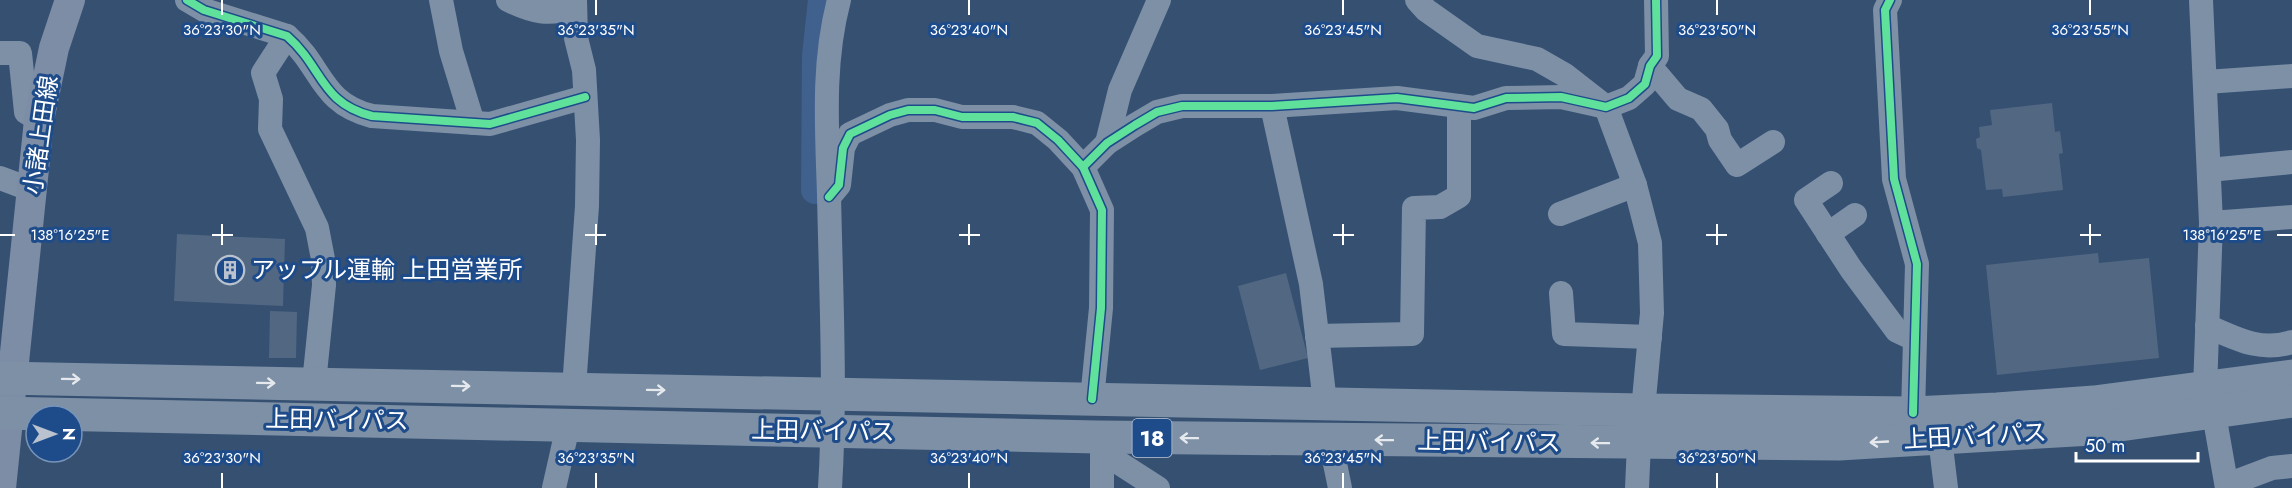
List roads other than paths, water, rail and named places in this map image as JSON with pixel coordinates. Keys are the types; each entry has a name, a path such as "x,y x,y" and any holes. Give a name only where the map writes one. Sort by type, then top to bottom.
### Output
{"highway":[{"name":"上田バイパス","path":"5,413 833,431 1100,445 1839,444 2091,429 2210,401 2292,376"},
{"name":"上田バイパス","path":"7,378 1643,410 1913,413 2094,402 2292,401"}],"main road":[{"name":"小諸上田線","path":"1,488 7,378 39,120 54,48 70,0"}],"street":[{"path":"187,0 212,13 287,36 298,45 336,100 354,112 372,116 490,124 585,97"},
{"path":"441,0 451,51 473,123"},
{"path":"508,0 535,12 553,13 575,4 588,140 587,206 574,388"},
{"path":"831,488 833,394 827,60 839,0"},
{"path":"1107,144 1120,90 1159,0"},
{"path":"1417,0 1426,10 1477,46 1538,59 1565,75 1605,106 1635,185 1650,243 1652,313 1643,410"},
{"path":"1083,167 1107,144 1157,112 1182,106 1272,106 1397,99 1474,108 1506,98 1561,97 1605,106 1629,98 1645,84 1650,66 1657,56 1656,0"},
{"path":"1889,0 1885,10 1894,179 1917,264 1913,413"},
{"path":"2201,0 2211,223 2207,326 2210,401 2227,486 2272,468 2292,466"},
{"path":"287,36 263,73 271,99 270,129 317,228 323,259 324,285 314,383"},
{"path":"0,53 20,53 26,112 39,120"},
{"path":"1650,66 1678,99 1701,109 1717,129 1720,140 1737,165 1773,142"},
{"path":"2206,82 2292,76"},
{"path":"1272,106 1311,284 1324,394"},
{"path":"1317,336 1412,334 1414,208 1440,207 1459,196 1459,106"},
{"path":"829,196 839,185 843,148 850,134 862,126 908,110 935,110 962,117 1013,117 1037,123 1058,140 1083,167 1102,210 1101,308 1092,399"},
{"path":"2209,170 2292,162"},
{"path":"0,178 32,190"},
{"path":"1831,183 1806,201 1897,331 1914,339"},
{"path":"1560,214 1635,185"},
{"path":"1828,234 1856,215"},
{"path":"2211,223 2292,216"},
{"path":"1561,293 1564,334 1650,337"},
{"path":"2207,326 2250,345 2264,347 2292,342"},
{"path":"554,488 568,426"},
{"path":"1940,438 1946,488"},
{"path":"1637,488 1639,443"},
{"path":"1100,445 1102,488"},
{"path":"1100,445 1158,488"},
{"path":"1333,454 1340,488"}],"waterway":[{"path":"815,190 816,56 822,0"}],"place":[{"name":"アップル運輸 上田営業所","path":"230,270"}]}
